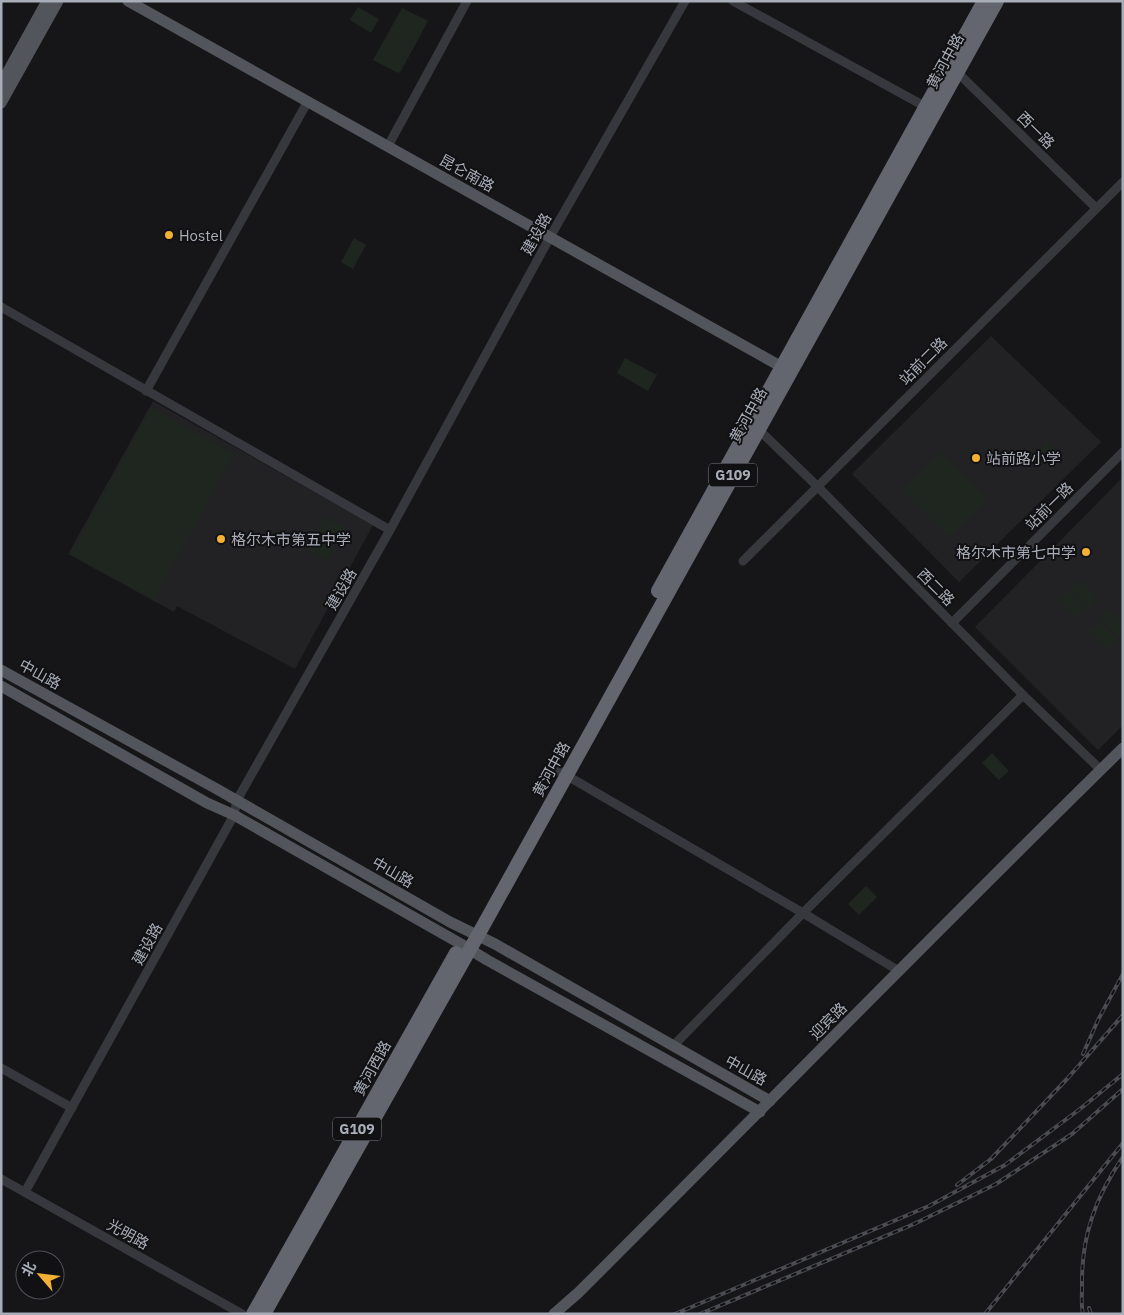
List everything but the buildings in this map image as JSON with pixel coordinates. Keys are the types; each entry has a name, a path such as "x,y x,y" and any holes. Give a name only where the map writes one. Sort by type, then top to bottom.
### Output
{"highway":[{"name":"黄河中路","path":"786,370 984,1"},
{"name":"黄河中路","path":"465,946 786,370 997,1"},
{"name":"黄河西路","path":"253,1314 465,946"},
{"name":"黄河西路","path":"264,1314 465,946"}],"main road":[{"path":"1,84 47,1"},
{"path":"1,103 58,1"},
{"name":"昆仑南路","path":"128,1 786,370"},
{"name":"中山路","path":"1,670 237,800 450,922 474,932 770,1101"},
{"name":"中山路","path":"1,686 207,803 234,815 760,1112"},
{"name":"迎宾路","path":"554,1314 578,1293 760,1112 1123,748"}],"street":[{"path":"388,146 467,1"},
{"name":"建设路","path":"25,1192 234,815 237,800 390,530 550,237 685,1"},
{"path":"733,1 926,107"},
{"name":"西一路","path":"957,72 1096,208"},
{"path":"146,391 308,101"},
{"name":"站前二路","path":"743,561 1123,182"},
{"path":"1,307 390,530"},
{"name":"西二路","path":"754,427 817,486 1023,695 1101,770"},
{"name":"站前一路","path":"952,623 1123,452"},
{"path":"674,1046 803,913 1023,695"},
{"path":"562,774 803,913 899,971"},
{"path":"1,1068 72,1108"},
{"name":"光明路","path":"1,1179 242,1314"}],"shaded area":[{"path":"358,7 379,19 371,33 350,20"},
{"path":"402,8 428,21 401,71 398,73 373,60"},
{"path":"354,238 366,245 353,269 341,262"},
{"name":"站前路小学","path":"991,336 1101,442 959,582 852,474"},
{"path":"625,358 657,375 648,391 617,373"},
{"name":"格尔木市第五中学","path":"153,401 373,525 295,669 177,606 174,612 68,554"},
{"path":"151,408 234,454 154,600 71,555"},
{"path":"1047,442 1056,451 1040,468 1031,459"},
{"path":"941,452 988,499 950,537 903,490"},
{"name":"格尔木市第七中学","path":"1123,477 1123,725 1098,750 975,627"},
{"path":"324,516 345,528 338,541 316,529"},
{"path":"313,536 335,547 328,560 306,549"},
{"path":"1079,580 1097,598 1088,608 1069,589"},
{"path":"1067,590 1086,608 1076,618 1058,600"},
{"path":"1110,610 1123,622 1123,633 1119,638 1100,619"},
{"path":"1099,622 1117,640 1108,650 1089,631"},
{"path":"992,753 1009,771 999,780 982,763"},
{"path":"866,886 877,897 859,915 848,904"}],"railway":[{"path":"1083,1054 1098,1020 1123,974"},
{"path":"957,1185 991,1159 1067,1079 1123,1015"},
{"path":"675,1314 929,1206 1005,1165 1123,1074"},
{"path":"700,1314 914,1224 996,1184 1072,1134 1123,1089"},
{"path":"985,1314 1123,1143"},
{"path":"1083,1314 1082,1269 1087,1235 1097,1203 1123,1157"},
{"path":"1089,1308 1091,1314"}],"place":[{"name":"Hostel","path":"169,235"},
{"name":"站前路小学","path":"976,458"},
{"name":"格尔木市第五中学","path":"221,539"},
{"name":"格尔木市第七中学","path":"1086,552"}]}
